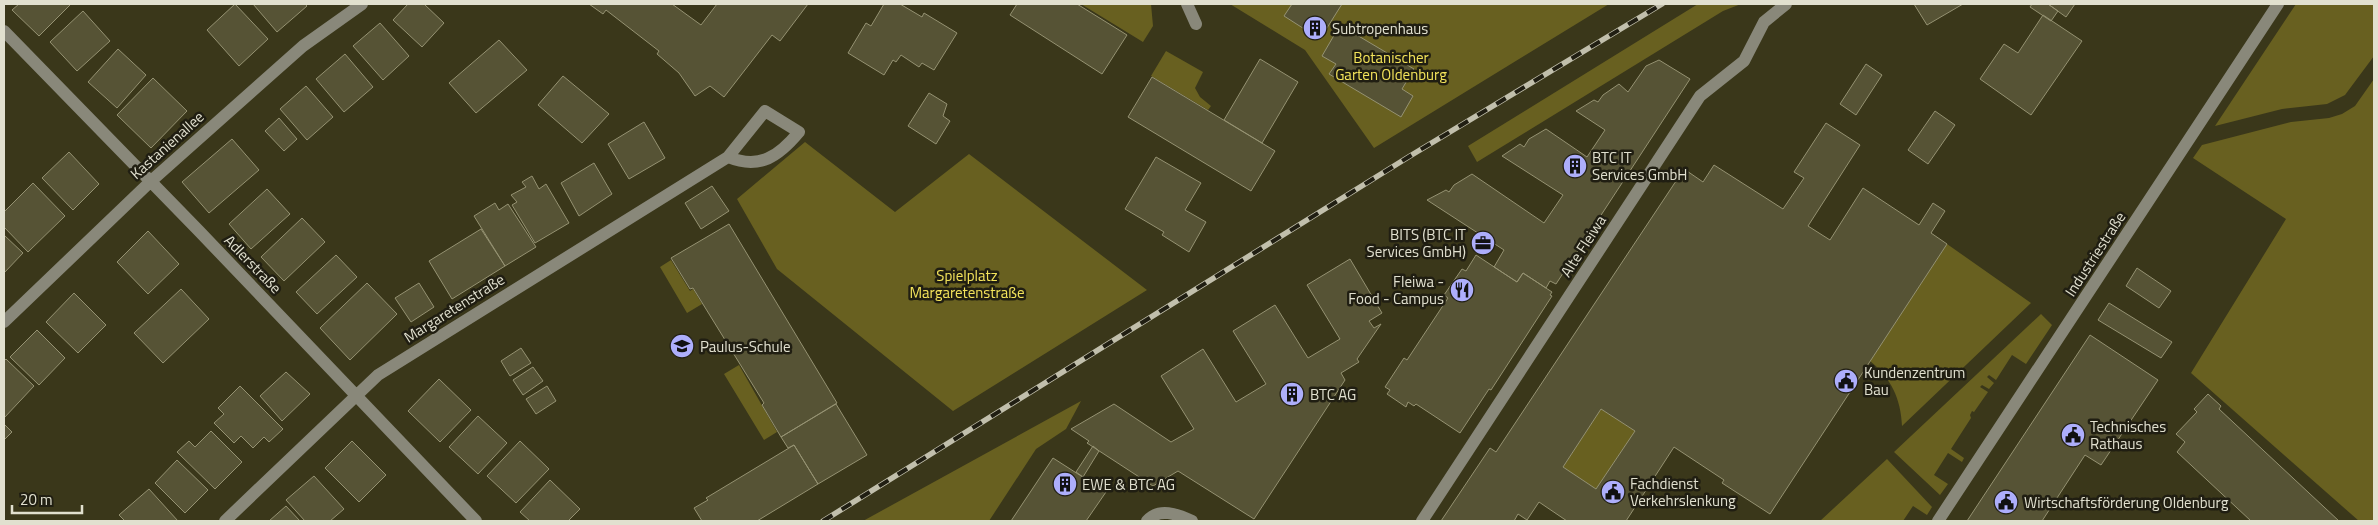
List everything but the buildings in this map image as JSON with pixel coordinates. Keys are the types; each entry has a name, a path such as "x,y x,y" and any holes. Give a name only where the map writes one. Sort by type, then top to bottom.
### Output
{"street":[{"name":"Kastanienallee","path":"4,322 150,182 303,46 362,4"},
{"path":"1187,4 1196,24"},
{"name":"Alte Fleiwa","path":"1422,521 1700,96 1744,62 1764,22 1786,4"},
{"name":"Industriestraße","path":"1938,521 2278,4"},
{"name":"Adlerstraße","path":"4,32 476,521"},
{"name":"Margaretenstraße","path":"225,521 378,375 728,157 765,111 799,132 789,144 764,162 740,162 728,157"},
{"path":"1147,521 1151,516 1165,512 1192,521"}],"green space":[{"path":"1081,4 1151,4 1153,26 1143,42"},
{"name":"Botanischer Garten Oldenburg","path":"1230,4 1609,4 1374,148 1305,50"},
{"path":"1698,4 1741,4 1723,11 1477,162 1468,146"},
{"path":"2296,4 2374,4 2374,56 2345,95 2327,104 2282,109 2215,126"},
{"path":"1166,51 1203,72 1195,88 1200,97 1211,106 1208,110 1151,76"},
{"path":"2374,79 2374,521 2359,521 2191,373 2286,219 2193,158 2202,145 2291,122 2329,118 2342,114 2355,106"},
{"name":"Spielplatz Margaretenstraße","path":"805,142 895,212 969,154 1147,290 953,411 777,269 737,199"},
{"path":"1947,244 2031,303 1902,426 1900,407 1894,390 1884,375 1870,361"},
{"path":"671,260 690,291 693,289 702,304 687,313 660,267"},
{"path":"2041,314 2052,325 2026,364 2012,355 1996,380 1989,375 1987,377 1994,383 1989,389 1982,385 1980,387 1988,392 1974,412 1972,411 1971,418 1951,449 1964,458 1962,462 1948,453 1934,475 1948,484 1940,495 1894,452"},
{"path":"739,365 777,432 764,440 724,374"},
{"path":"1081,401 1066,429 1036,449 989,521 863,521"},
{"path":"1601,409 1635,431 1596,489 1563,467"},
{"path":"1887,459 1932,507 1927,515 1913,506 1903,521 1820,521"}],"railway":[{"path":"823,521 1410,156 1662,4"}],"place":[{"name":"Subtropenhaus","path":"1315,28"},
{"name":"BTC IT Services GmbH","path":"1575,166"},
{"name":"BITS (BTC IT Services GmbH)","path":"1483,243"},
{"name":"Fleiwa - Food - Campus","path":"1462,290"},
{"name":"Paulus-Schule","path":"682,346"},
{"name":"Kundenzentrum Bau","path":"1846,381"},
{"name":"BTC AG","path":"1292,394"},
{"name":"Technisches Rathaus","path":"2073,435"},
{"name":"EWE & BTC AG","path":"1065,484"},
{"name":"Fachdienst Verkehrslenkung","path":"1613,492"},
{"name":"Wirtschaftsförderung Oldenburg","path":"2006,502"}]}
